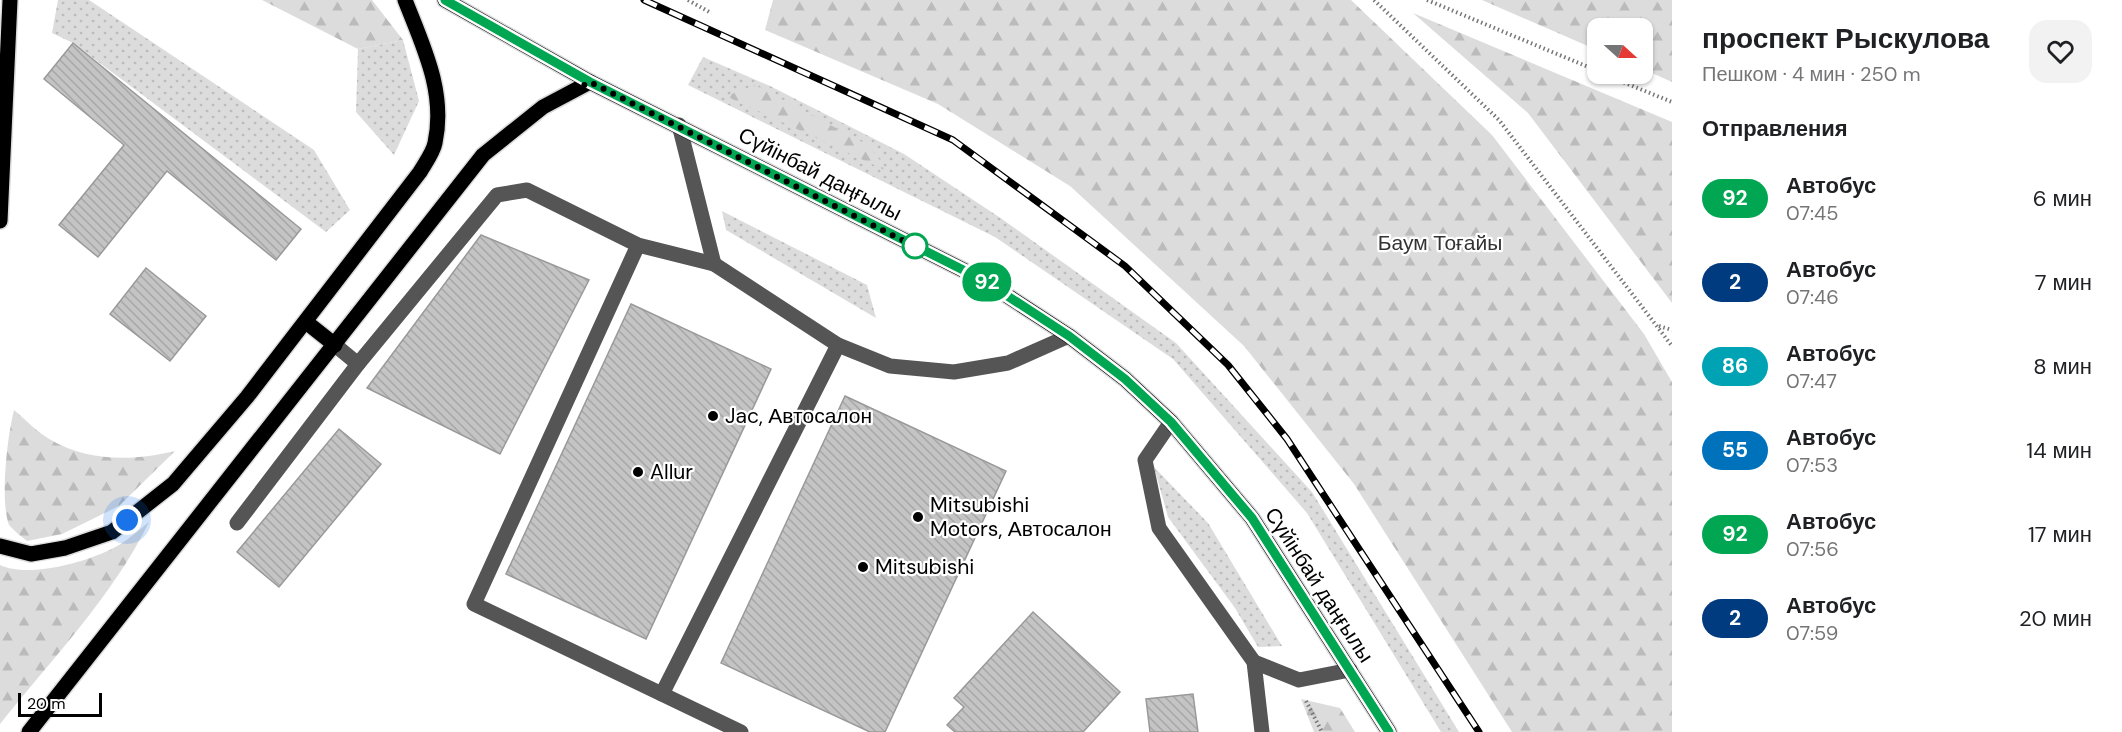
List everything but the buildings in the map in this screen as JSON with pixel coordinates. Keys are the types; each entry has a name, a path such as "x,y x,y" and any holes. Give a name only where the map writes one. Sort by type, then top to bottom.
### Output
{"main road":[{"path":"0,220 10,0"},
{"path":"0,546 31,554 65,548 112,532 173,483 247,397 420,172 435,145 438,107 432,67 405,0"},
{"name":"Сүйінбай даңғылы","path":"445,0 590,82 983,280 1069,336 1125,379 1171,422 1252,518 1389,732"},
{"path":"29,732 483,154 543,107 590,82"},
{"path":"306,322 335,345"}],"lane":[{"path":"679,125 714,264"},
{"path":"237,523 358,364 498,195 527,190 638,245 714,264 838,345 890,366 954,372 1008,363 1069,336"},
{"path":"638,245 474,604 741,732"},
{"path":"335,345 358,364"},
{"path":"662,694 838,345"},
{"path":"1171,422 1145,460 1159,528 1254,662 1262,732"},
{"path":"1254,662 1299,680 1350,670"}],"path":[{"path":"688,0 711,13"},
{"path":"1374,0 1499,120 1659,325 1672,346"},
{"path":"1427,0 1587,66"},
{"path":"1628,84 1672,102"},
{"path":"1659,325 1672,330"},
{"path":"1299,680 1310,710 1322,732"}],"green space":[{"path":"58,0 89,0 314,150 350,210 326,232 73,43 52,33"},
{"path":"262,0 372,0 403,40 358,49"},
{"name":"Баум Тоғайы","path":"773,0 1351,0 1492,135 1644,334 1672,382 1672,732 1512,732 1354,484 1244,346 1070,186 938,104 765,30"},
{"path":"1482,0 1672,0 1672,82 1653,73 1653,18 1587,18 1587,46"},
{"path":"1413,13 1672,122 1672,303 1528,113"},
{"path":"403,40 419,101 394,155 356,112 358,49"},
{"path":"703,57 770,86 904,154 1002,219 1176,343 1312,492 1459,732 1441,732 1307,513 1173,359 995,237 688,85"},
{"path":"755,85 868,145 889,172 726,96"},
{"path":"722,211 867,285 876,318 726,230"},
{"path":"14,410 46,437 66,447 96,456 144,457 175,451 119,506 62,534 27,541 9,525 6,514 7,452"},
{"path":"1154,467 1208,523 1282,646 1258,647 1235,608 1168,517"},
{"path":"149,522 118,576 99,602 0,724 0,565 27,570 77,562 119,545"},
{"path":"1301,699 1340,708 1355,732 1314,732"}],"railway":[{"path":"644,0 953,140 1125,266 1228,365 1287,439 1479,732"}],"bus line":[{"name":"92","path":"445,0 540,56 983,280 1069,336 1125,379 1171,422 1252,518 1389,732"}],"place":[{"name":"Jac, Автосалон","path":"713,416"},
{"name":"Allur","path":"638,472"},
{"name":"Mitsubishi Motors, Автосалон","path":"918,517"},
{"name":"Mitsubishi","path":"863,567"}],"route":[{"path":"127,520 173,483 247,397 306,322 335,345 483,154 543,107 590,82 679,125 922,250 915,246"}]}
